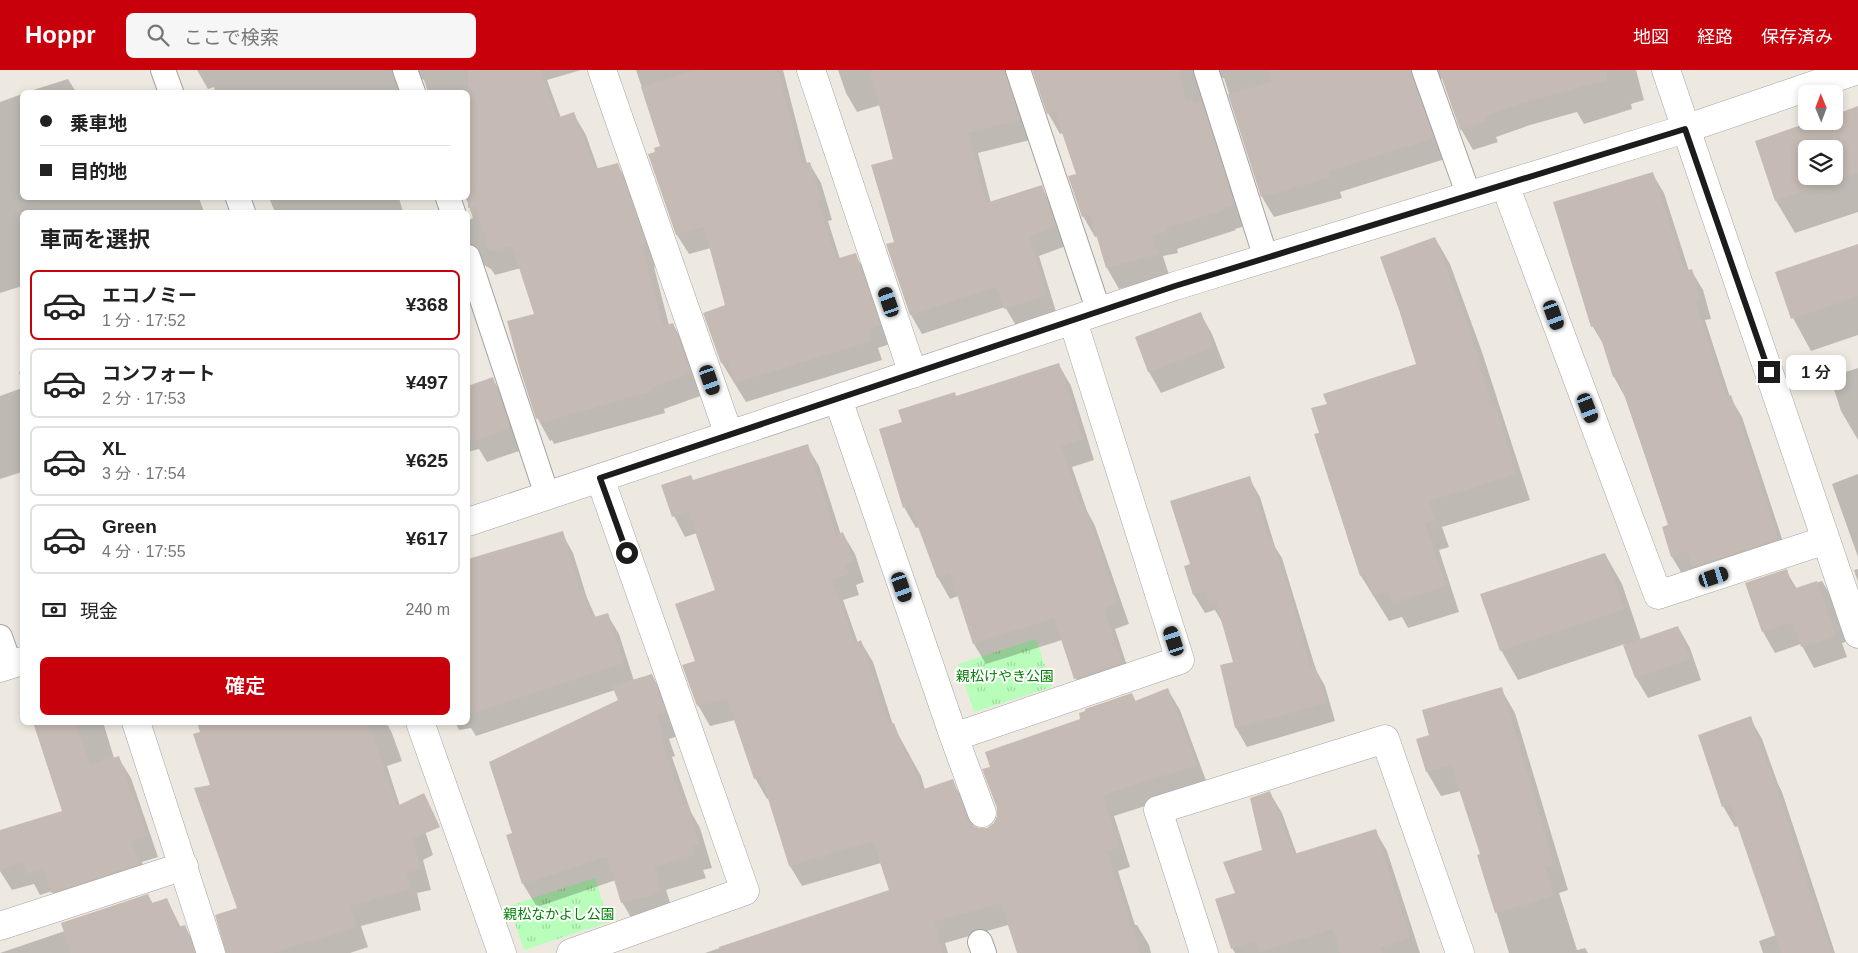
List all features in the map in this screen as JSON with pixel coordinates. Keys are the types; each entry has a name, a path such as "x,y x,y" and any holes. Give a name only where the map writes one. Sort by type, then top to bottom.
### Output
{"street":[{"path":"602,70 729,434"},
{"path":"811,70 913,374"},
{"path":"1666,70 1858,634"},
{"path":"470,521 1099,312 1266,258 1685,129 1858,70"},
{"path":"1505,185 1658,595 1826,540"},
{"path":"954,737 1180,660 1073,321"},
{"path":"838,399 982,813"},
{"path":"571,953 744,891 600,478"},
{"path":"137,725 211,953"},
{"path":"421,725 502,953"},
{"path":"1204,953 1158,810 1385,739 1460,953"},
{"path":"0,926 184,866"}],"lane":[{"path":"163,70 169,90"},
{"path":"406,70 412,90"},
{"path":"1018,70 1099,312"},
{"path":"1206,70 1266,258"},
{"path":"1424,70 1469,196"},
{"path":"470,263 547,495"},
{"path":"0,637 11,665"}],"green space":[{"name":"親松けやき公園","path":"1036,639 1052,687 974,712 958,664"},
{"name":"親松なかよし公園","path":"595,878 609,922 524,950 509,906"}],"building":[{"path":"468,70 540,70 557,118 574,112 595,169 618,163 646,244 642,245 663,326 673,323 691,373 652,387 653,391 541,423 539,418 536,419 507,321 534,314 512,246 489,251 476,205 468,208 468,200 470,200 470,90 468,90"},
{"path":"695,70 778,70 802,164 810,162 822,200 818,201 836,259 856,253 880,325 868,329 871,341 734,383 728,361 721,363 703,313 725,305 704,227 676,235 648,154 655,152 654,148 660,146 641,87"},
{"path":"870,70 1005,70 1020,120 968,133 986,203 1042,185 1056,226 1029,236 1047,295 1004,309 997,287 910,315 886,244 894,242 871,165 893,159"},
{"path":"1032,70 1178,70 1186,101 1192,98 1194,103 1202,101 1235,205 1224,208 1225,210 1166,228 1167,232 1152,235 1158,254 1106,268 1090,214 1082,217 1068,176 1076,174 1055,112 1047,114"},
{"path":"1268,70 1411,70 1434,138 1329,171 1331,177 1261,197 1228,94 1272,82"},
{"path":"1439,70 1606,70 1607,80 1518,104 1485,116 1487,121 1460,130"},
{"path":"1858,106 1858,173 1843,178 1843,140 1798,140 1798,185 1822,185 1775,201 1755,141 1798,126 1798,130 1843,130 1843,112"},
{"path":"1653,172 1685,271 1692,269 1700,298 1695,300 1726,397 1731,395 1778,539 1692,567 1687,551 1671,557 1662,527 1668,525 1643,449 1618,376 1613,377 1597,326 1591,327 1553,202"},
{"path":"1435,237 1468,325 1493,408 1496,407 1516,474 1429,501 1435,521 1425,524 1446,586 1393,603 1389,591 1373,596 1366,574 1360,576 1314,434 1319,433 1311,408 1327,404 1323,394 1416,364 1380,257"},
{"path":"1858,244 1858,296 1791,319 1775,272"},
{"path":"1201,312 1214,347 1148,372 1135,337"},
{"path":"1059,363 1083,439 1061,446 1081,505 1084,504 1118,603 1104,608 1122,663 1074,679 1054,618 973,644 950,573 937,578 910,505 903,508 879,429 902,422 898,410 955,392 956,396"},
{"path":"493,377 510,428 470,442 470,385"},
{"path":"808,444 836,535 843,532 854,561 845,564 849,574 832,580 855,643 861,640 889,725 894,723 906,755 909,754 921,790 953,779 967,818 972,825 979,828 987,828 994,823 997,816 997,808 982,769 990,767 985,752 1080,719 1079,713 1085,711 1085,709 1132,693 1135,701 1168,688 1197,765 1103,795 1119,847 1107,851 1140,953 1017,953 1001,903 934,922 943,953 720,953 719,947 889,890 873,841 789,866 761,776 754,779 727,699 697,706 682,665 695,661 675,604 715,590 688,511 672,517 661,485 691,475 693,480"},
{"path":"1250,476 1269,539 1272,538 1292,601 1310,667 1315,666 1326,703 1235,728 1220,665 1233,662 1216,602 1210,603 1206,591 1193,595 1184,566 1190,564 1170,501"},
{"path":"563,531 580,590 583,589 591,618 608,613 624,663 470,714 470,558"},
{"path":"1605,553 1624,609 1500,651 1480,594"},
{"path":"1787,569 1793,589 1817,581 1836,636 1801,647 1793,622 1762,632 1745,583"},
{"path":"1678,626 1690,659 1635,678 1623,645"},
{"path":"652,674 666,713 657,715 663,733 660,734 683,804 687,803 699,844 691,846 694,855 654,867 661,891 654,893 654,895 621,903 607,856 522,884 506,835 512,833 489,762 618,700 612,686"},
{"path":"1502,687 1554,865 1546,868 1554,896 1495,913 1477,855 1480,854 1451,765 1426,772 1416,739 1429,735 1422,710"},
{"path":"1751,716 1832,953 1781,953 1730,804 1722,807 1698,735"},
{"path":"34,725 77,725 90,765 119,756 147,836 131,841 139,864 51,893 43,869 27,874 23,862 0,870 0,830 62,811"},
{"path":"198,725 369,725 397,806 424,793 440,827 412,839 421,869 406,873 410,889 350,906 357,927 273,953 226,953 215,915 237,908 194,788 210,785 193,734 200,732"},
{"path":"1270,791 1294,854 1376,829 1410,938 1380,947 1382,953 1341,953 1333,929 1259,952 1255,941 1231,949 1215,899 1235,893 1223,862 1262,850 1250,798"},
{"path":"148,894 152,903 167,898 178,927 185,925 195,953 71,953 61,923"}],"route":[{"path":"627,553 600,478 1175,286 1685,129 1769,372"}]}
